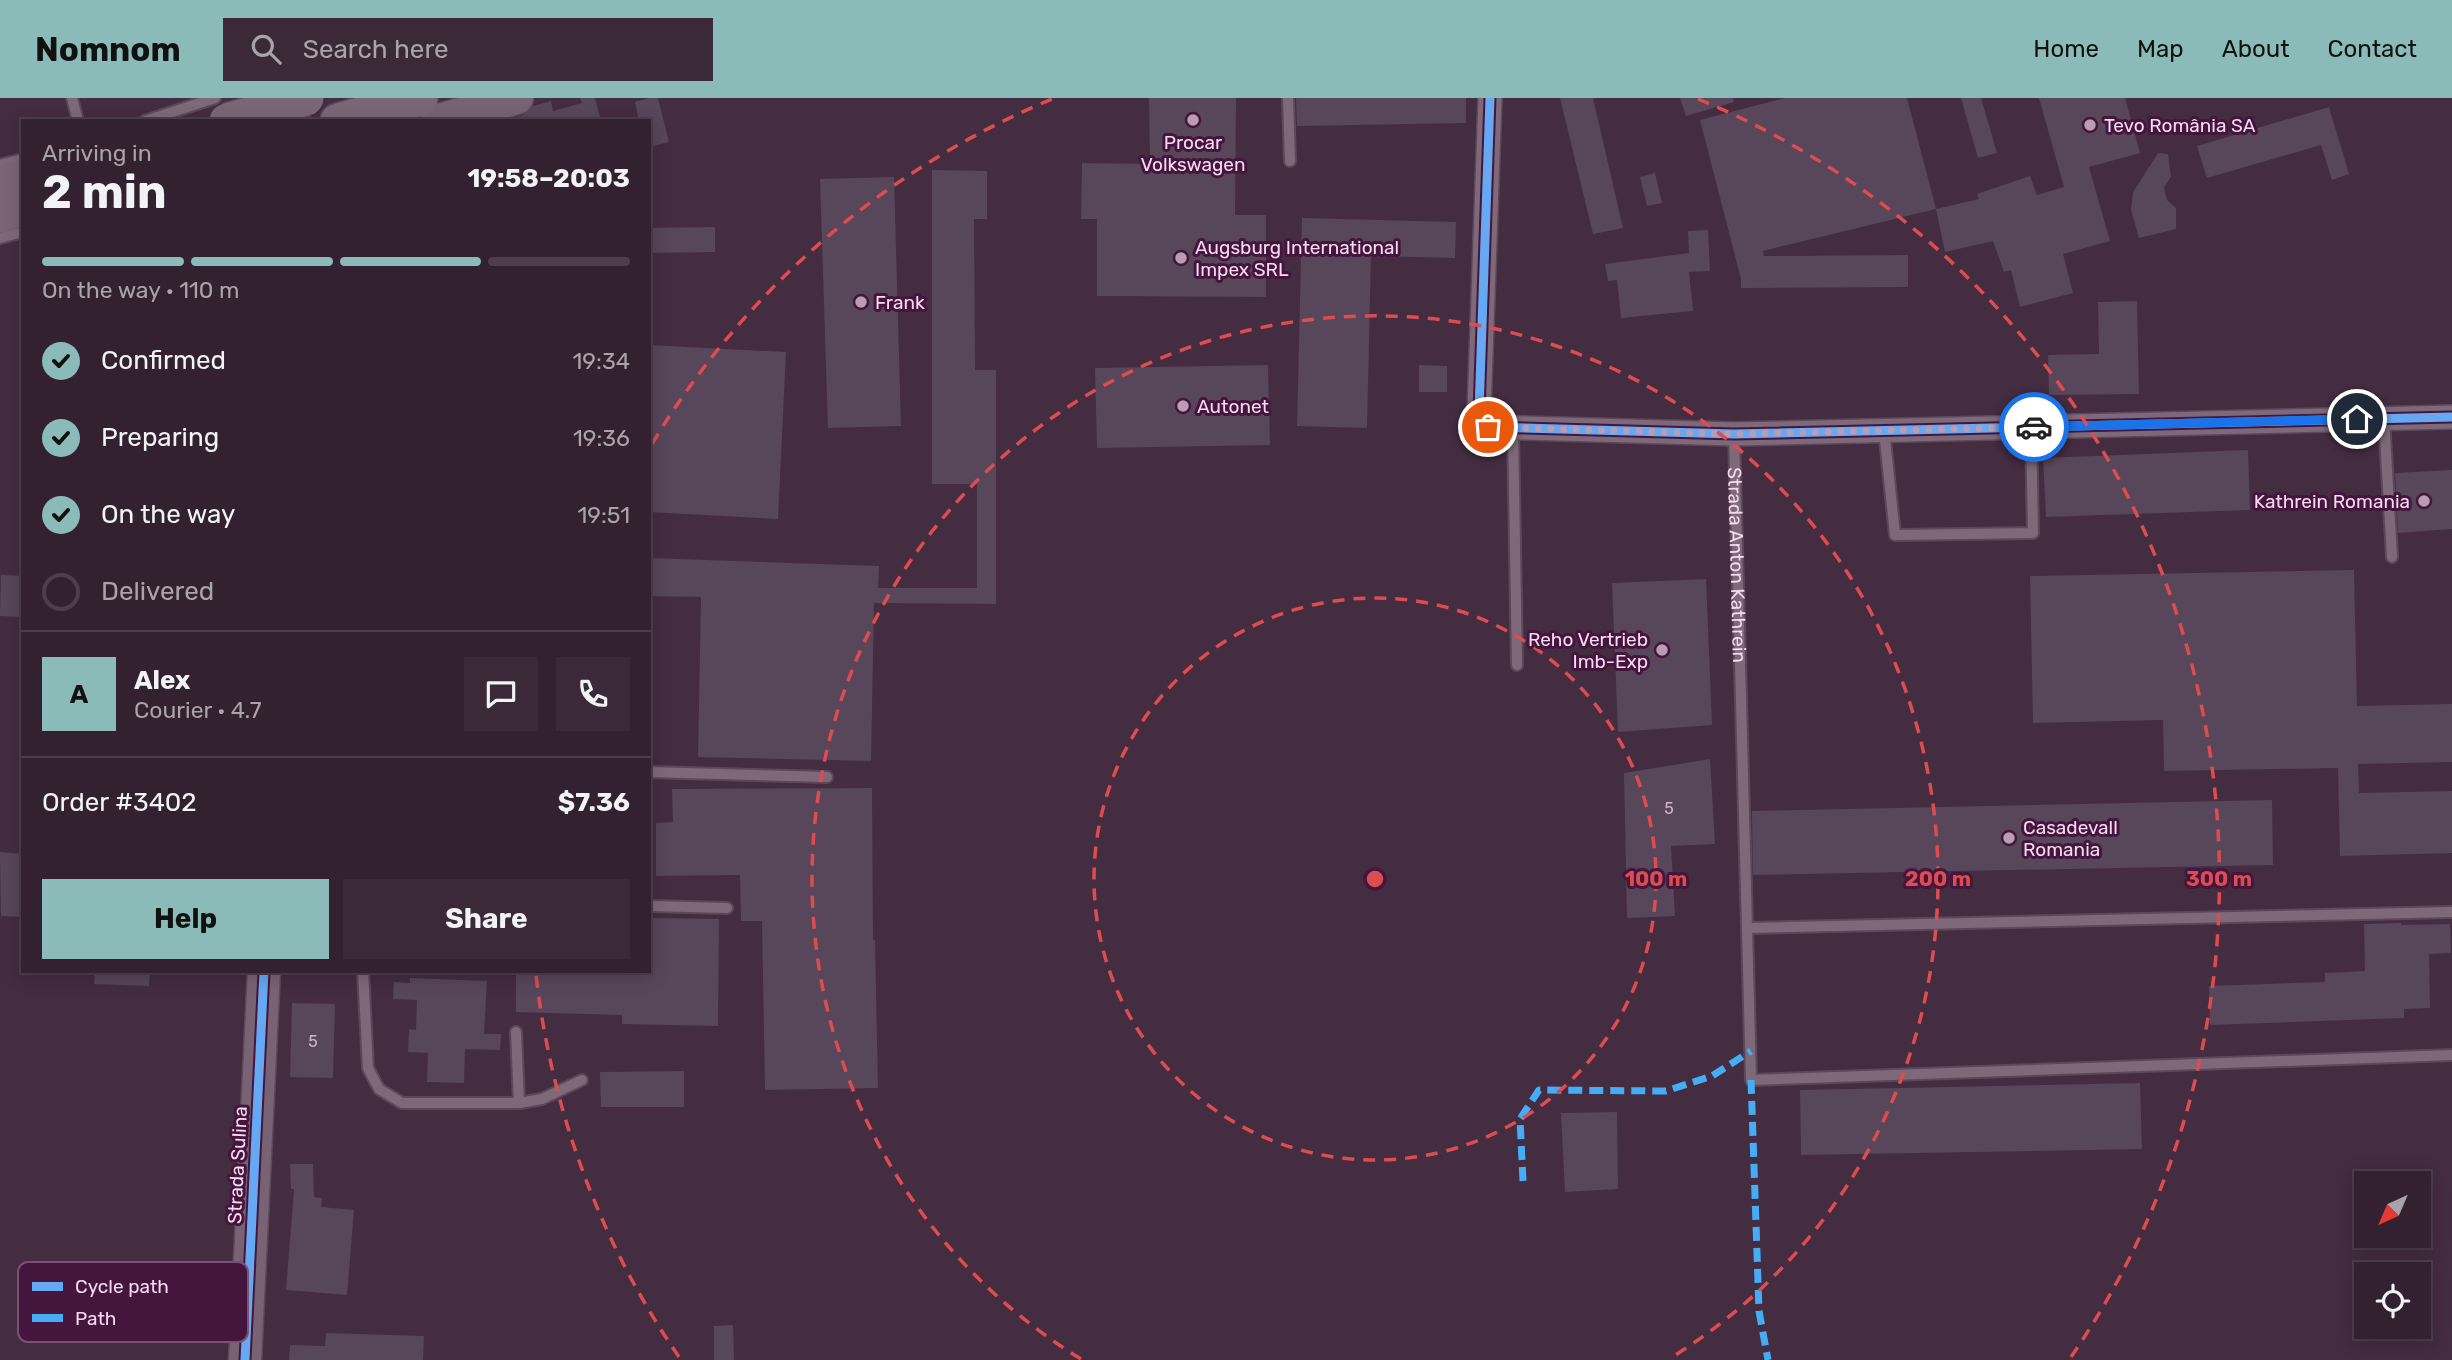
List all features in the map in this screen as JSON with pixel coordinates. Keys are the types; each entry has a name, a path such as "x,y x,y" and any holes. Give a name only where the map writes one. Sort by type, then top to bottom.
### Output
{"main road":[{"path":"234,119 304,98"},
{"path":"345,119 420,98"},
{"path":"0,184 21,178"},
{"path":"0,215 21,209"}],"street":[{"path":"301,119 304,98"},
{"path":"443,119 517,98"},
{"path":"1490,98 1479,411 1481,421 1488,427 1734,434 2452,416"},
{"name":"Strada Sulina","path":"248,1299 264,973"},
{"name":"Strada Sulina","path":"245,1360 246,1342"}],"lane":[{"path":"72,98 77,119"},
{"path":"151,119 215,98"},
{"path":"1288,98 1290,161"},
{"path":"0,165 21,160"},
{"path":"0,237 21,232"},
{"path":"2384,418 2392,557"},
{"path":"1884,430 1895,535 2033,533 2031,427"},
{"path":"1513,428 1517,665"},
{"name":"Strada Anton Kathrein","path":"1734,434 1751,1080 2452,1055"},
{"path":"651,772 827,777"},
{"path":"651,906 727,908"},
{"path":"1747,928 2452,912"},
{"path":"363,973 368,1068 379,1089 401,1103 519,1102 542,1099 583,1080"},
{"path":"516,1032 519,1102"}],"building":[{"path":"580,98 595,98 600,119 510,119 523,115 533,106 551,101 553,111 582,103"},
{"path":"658,98 669,142 651,146 651,119 639,119 635,102"},
{"name":"Augsburg International Impex SRL","path":"1149,98 1236,98 1235,215 1266,215 1266,297 1097,296 1097,219 1081,219 1082,163 1150,164"},
{"path":"1296,98 1466,98 1466,123 1297,126"},
{"path":"1560,98 1593,98 1623,228 1593,234"},
{"path":"1680,98 1733,98 1734,102 1686,116"},
{"path":"1785,98 1907,98 1936,209 1763,251 1764,256 1908,255 1908,287 1741,288 1741,279 1700,120"},
{"path":"1961,98 1981,98 1997,153 1978,158"},
{"path":"2039,98 2125,98 2140,153 2089,167 2110,241 2063,254 2073,293 2020,307 2011,270 2004,272 1993,241 1945,252 1936,209 1979,199 1977,194 2030,176 2037,195 2064,187"},
{"path":"2329,107 2349,174 2332,180 2321,145 2207,178 2197,146"},
{"path":"2158,153 2168,154 2171,177 2164,187 2167,200 2176,208 2176,229 2139,238 2131,210 2133,192"},
{"path":"932,170 987,171 987,219 974,219 975,370 996,370 996,604 874,603 871,761 698,757 701,597 651,596 651,558 879,566 878,588 977,588 977,484 932,484"},
{"path":"1655,173 1662,203 1647,206 1640,177"},
{"name":"Frank","path":"894,177 901,426 828,428 820,179"},
{"path":"1302,218 1456,222 1455,258 1371,256 1367,428 1297,426"},
{"path":"715,227 715,252 651,253 651,228"},
{"path":"1708,230 1710,271 1689,272 1693,311 1621,318 1617,280 1608,281 1605,264 1689,253 1688,231"},
{"path":"2137,301 2139,394 2049,395 2048,355 2099,354 2098,302"},
{"path":"651,345 786,352 778,519 651,512"},
{"name":"Autonet","path":"1268,365 1270,445 1097,448 1095,368"},
{"path":"1419,365 1447,366 1447,392 1419,392"},
{"path":"2248,450 2250,510 2046,517 2043,458"},
{"name":"Kathrein Romania","path":"2452,470 2452,529 2398,533 2395,473"},
{"path":"2354,570 2357,706 2452,704 2452,762 2358,764 2359,793 2452,791 2452,853 2340,856 2338,768 2164,771 2163,720 2033,723 2030,576"},
{"path":"1,575 21,576 21,617 0,616"},
{"name":"Reho Vertrieb Imb-Exp","path":"1706,579 1712,725 1618,732 1612,583"},
{"path":"1710,759 1715,844 1671,846 1675,916 1627,918 1624,773"},
{"path":"872,788 878,1088 765,1090 762,921 741,921 740,875 656,876 656,823 673,822 672,789"},
{"name":"Casadevall Romania","path":"2272,800 2273,865 1753,875 1752,811"},
{"path":"0,852 21,854 21,917 1,916"},
{"path":"651,918 719,919 718,1026 622,1024 622,1015 516,1012 516,973 651,973"},
{"path":"2364,924 2450,924 2451,953 2429,954 2430,1008 2404,1009 2404,1018 2210,1025 2209,986 2325,982 2325,973 2365,971"},
{"path":"95,973 150,973 149,986 94,984"},
{"path":"410,978 487,981 484,1034 501,1034 500,1050 465,1049 464,1083 427,1082 428,1053 408,1052 409,1029 416,1030 417,1000 393,999 394,982 410,983"},
{"path":"292,1003 335,1004 333,1078 290,1077"},
{"path":"684,1071 684,1107 601,1107 600,1072"},
{"path":"2140,1083 2142,1149 1801,1155 1800,1090"},
{"path":"1617,1112 1618,1189 1565,1192 1561,1113"},
{"path":"290,1164 313,1164 314,1197 322,1198 321,1207 354,1210 347,1295 286,1290 294,1189 291,1189"},
{"path":"733,1325 734,1360 714,1360 714,1326"},
{"path":"326,1333 424,1336 423,1360 289,1360 290,1345 325,1346"}],"marked path":[{"path":"1523,1181 1520,1119 1539,1090 1666,1091 1712,1076 1751,1051"},
{"path":"1751,1080 1759,1311 1768,1360"}],"cycle path":[{"path":"1490,98 1479,411 1481,421 1488,427 1734,434 2452,417"},
{"path":"248,1299 264,973"},
{"path":"245,1360 246,1342"}],"way so far":[{"path":"1488,427 1734,434 2034,427"}],"place":[{"name":"Procar Volkswagen","path":"1193,120"},
{"name":"Tevo România SA","path":"2090,125"},
{"name":"Augsburg International Impex SRL","path":"1181,258"},
{"name":"Frank","path":"861,302"},
{"name":"Autonet","path":"1183,406"},
{"name":"Kathrein Romania","path":"2424,501"},
{"name":"Reho Vertrieb Imb-Exp","path":"1662,650"},
{"name":"Casadevall Romania","path":"2009,838"}],"route":[{"path":"2034,427 2357,419"}]}
